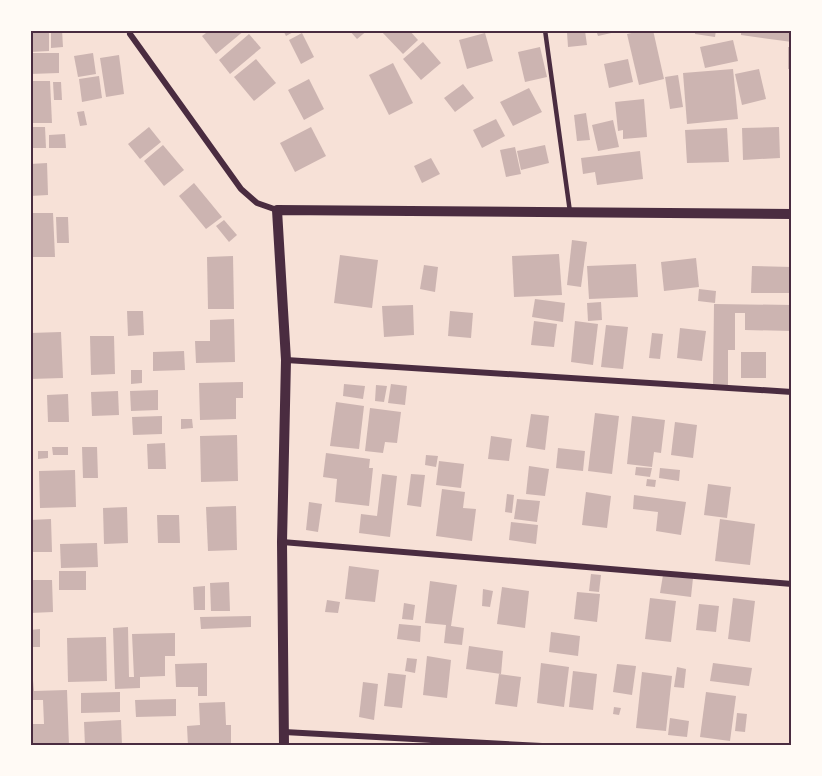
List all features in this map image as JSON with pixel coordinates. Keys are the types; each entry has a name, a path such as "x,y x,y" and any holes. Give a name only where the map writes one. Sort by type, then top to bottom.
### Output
{"street":[{"path":"130,34 241,189 257,203 277,210 792,214"},
{"path":"277,210 286,360 282,542 284,746"},
{"path":"286,360 792,392"},
{"path":"282,542 792,584"},
{"path":"284,732 542,746"}],"lane":[{"path":"545,30 570,212"}],"building":[{"path":"30,30 49,30 49,51 30,52"},
{"path":"51,30 62,30 63,47 51,48"},
{"path":"210,30 245,30 216,54 202,36"},
{"path":"283,30 297,30 286,36"},
{"path":"349,30 368,30 357,39"},
{"path":"382,30 409,30 418,40 403,54"},
{"path":"596,30 620,30 620,31 598,36"},
{"path":"653,30 664,79 639,85 627,34"},
{"path":"695,30 716,30 715,37 695,34"},
{"path":"741,30 792,30 792,42 741,35"},
{"path":"585,31 587,45 568,47 567,32"},
{"path":"302,33 314,57 301,64 289,40"},
{"path":"485,33 493,61 467,69 459,40"},
{"path":"249,34 261,48 230,74 219,60"},
{"path":"733,40 738,61 705,68 700,47"},
{"path":"423,42 441,63 421,80 403,59"},
{"path":"540,47 547,77 525,82 518,52"},
{"path":"788,47 792,47 792,69 788,69"},
{"path":"30,53 59,53 59,73 30,74"},
{"path":"93,53 96,74 78,77 74,56"},
{"path":"119,55 124,94 106,97 100,58"},
{"path":"256,59 276,83 254,101 234,77"},
{"path":"628,59 633,82 609,88 604,64"},
{"path":"393,63 413,103 389,115 369,75"},
{"path":"733,69 738,119 687,124 683,73"},
{"path":"759,69 766,99 742,105 735,74"},
{"path":"678,75 683,107 670,109 665,77"},
{"path":"99,76 102,98 82,102 79,79"},
{"path":"309,79 324,109 304,120 288,90"},
{"path":"30,81 50,81 52,123 30,123"},
{"path":"53,82 61,82 62,100 54,100"},
{"path":"463,84 474,98 455,112 444,98"},
{"path":"529,88 542,112 513,126 500,102"},
{"path":"644,99 647,137 623,139 623,130 618,131 615,102"},
{"path":"84,111 87,125 80,126 77,112"},
{"path":"586,113 590,140 577,141 574,115"},
{"path":"496,119 505,136 482,148 473,130"},
{"path":"613,120 619,147 598,151 592,125"},
{"path":"30,127 45,127 46,148 30,148"},
{"path":"149,127 161,142 140,159 128,144"},
{"path":"311,127 326,156 295,172 280,143"},
{"path":"779,127 780,158 743,160 742,128"},
{"path":"727,128 729,162 687,163 685,130"},
{"path":"65,134 66,148 49,148 49,135"},
{"path":"163,145 184,170 164,186 144,161"},
{"path":"545,145 549,163 521,170 517,151"},
{"path":"515,147 521,174 506,177 500,150"},
{"path":"640,151 643,179 597,185 595,172 583,174 581,158"},
{"path":"431,158 440,174 422,183 414,166"},
{"path":"47,163 48,195 30,196 30,164"},
{"path":"194,183 222,217 206,229 179,196"},
{"path":"30,213 53,213 55,257 30,257"},
{"path":"56,217 68,217 69,243 57,243"},
{"path":"224,220 237,235 229,242 216,226"},
{"path":"572,240 587,242 581,287 567,285"},
{"path":"559,254 562,295 514,297 512,256"},
{"path":"340,255 378,260 372,308 334,303"},
{"path":"233,256 234,309 208,309 207,257"},
{"path":"696,258 699,287 664,291 661,262"},
{"path":"636,264 638,297 589,299 587,266"},
{"path":"424,265 438,267 435,292 420,289"},
{"path":"752,266 792,267 792,293 751,293"},
{"path":"699,289 716,291 715,303 698,301"},
{"path":"535,299 565,303 563,322 532,317"},
{"path":"601,302 602,320 588,321 587,303"},
{"path":"714,304 792,305 792,331 745,330 745,313 735,313 735,350 728,350 728,385 713,385"},
{"path":"413,305 414,335 384,337 382,306"},
{"path":"127,311 143,311 144,335 128,336"},
{"path":"450,311 473,313 471,338 448,336"},
{"path":"234,319 235,362 196,363 195,341 210,341 210,320"},
{"path":"534,321 557,324 554,347 531,345"},
{"path":"575,321 598,324 593,365 571,362"},
{"path":"606,325 628,327 623,369 601,367"},
{"path":"680,328 706,331 702,361 677,358"},
{"path":"61,332 63,378 30,379 30,333"},
{"path":"652,333 663,334 660,359 649,358"},
{"path":"90,336 114,336 115,374 91,375"},
{"path":"184,351 185,370 153,371 153,352"},
{"path":"741,352 766,352 766,378 741,378"},
{"path":"131,370 142,370 142,383 131,384"},
{"path":"243,382 243,398 236,398 236,419 200,420 199,383"},
{"path":"344,384 365,386 363,399 343,396"},
{"path":"391,384 407,386 405,405 388,403"},
{"path":"376,385 387,386 384,402 375,401"},
{"path":"158,390 158,410 131,411 130,391"},
{"path":"118,391 119,415 92,416 91,392"},
{"path":"68,394 69,422 48,422 47,395"},
{"path":"336,402 364,406 359,449 330,446"},
{"path":"370,408 401,412 397,443 385,442 383,453 365,451"},
{"path":"595,413 619,416 612,474 588,471"},
{"path":"531,414 549,416 545,450 526,447"},
{"path":"162,416 162,434 133,435 132,417"},
{"path":"632,416 665,420 661,453 654,452 652,467 627,464"},
{"path":"181,419 192,419 193,428 181,429"},
{"path":"675,422 697,425 693,458 671,455"},
{"path":"237,435 238,481 201,482 200,436"},
{"path":"491,436 512,439 509,461 488,459"},
{"path":"165,443 166,469 148,469 147,444"},
{"path":"52,447 68,447 68,455 53,455"},
{"path":"82,447 97,447 98,478 83,478"},
{"path":"558,448 585,451 583,471 556,468"},
{"path":"38,451 48,451 48,458 38,459"},
{"path":"326,453 370,459 369,468 373,468 369,506 335,502 337,479 323,477"},
{"path":"426,455 438,456 436,467 425,465"},
{"path":"439,461 464,464 461,488 436,485"},
{"path":"529,466 549,469 545,496 526,494"},
{"path":"636,467 652,468 650,477 635,475"},
{"path":"660,468 680,470 679,481 659,478"},
{"path":"75,470 76,507 40,508 39,471"},
{"path":"382,474 397,476 390,537 359,533 361,514 377,516"},
{"path":"411,474 425,475 421,507 407,505"},
{"path":"647,479 656,480 655,487 646,486"},
{"path":"708,484 731,487 727,518 704,515"},
{"path":"442,489 465,492 463,508 476,509 472,541 436,536"},
{"path":"586,492 611,496 607,528 582,525"},
{"path":"507,494 514,495 512,513 505,512"},
{"path":"634,495 686,502 681,535 656,531 658,512 633,509"},
{"path":"517,499 540,501 537,522 514,519"},
{"path":"309,502 322,504 318,532 306,530"},
{"path":"236,506 237,550 208,551 206,507"},
{"path":"127,507 128,543 104,544 103,508"},
{"path":"157,515 179,515 180,543 158,543"},
{"path":"51,519 52,552 30,552 30,520"},
{"path":"720,519 755,524 750,565 715,561"},
{"path":"511,522 538,525 536,544 509,540"},
{"path":"97,543 98,567 61,568 60,544"},
{"path":"349,566 379,570 375,602 345,599"},
{"path":"59,571 86,571 86,590 59,590"},
{"path":"591,574 601,575 599,592 589,591"},
{"path":"663,575 693,578 691,597 660,593"},
{"path":"30,580 52,580 53,612 30,613"},
{"path":"430,581 457,585 451,626 464,628 462,645 444,643 446,625 425,623"},
{"path":"229,582 230,611 211,611 210,583"},
{"path":"205,586 205,610 194,610 193,587"},
{"path":"502,587 529,591 525,628 497,624"},
{"path":"483,589 493,591 490,607 482,606"},
{"path":"577,592 600,594 597,622 574,619"},
{"path":"650,598 676,601 671,642 645,639"},
{"path":"733,598 755,601 750,642 728,639"},
{"path":"327,600 340,602 338,613 325,612"},
{"path":"404,603 415,605 413,620 402,619"},
{"path":"699,604 719,606 716,632 696,630"},
{"path":"251,616 251,627 201,629 200,617"},
{"path":"399,624 421,626 420,642 397,639"},
{"path":"128,627 129,677 134,677 132,634 175,633 175,656 165,656 165,676 140,677 140,688 115,689 113,628"},
{"path":"40,629 40,647 30,647 30,630"},
{"path":"551,632 580,636 578,656 549,652"},
{"path":"106,637 107,681 68,682 67,638"},
{"path":"469,646 503,651 501,674 466,669"},
{"path":"427,656 451,660 447,698 423,695"},
{"path":"407,658 417,659 415,673 405,671"},
{"path":"207,663 207,696 198,696 198,687 176,687 175,664"},
{"path":"541,663 569,667 564,707 537,703"},
{"path":"713,663 752,668 749,686 710,681"},
{"path":"617,664 636,666 632,695 613,692"},
{"path":"677,667 686,669 684,688 674,687"},
{"path":"573,671 597,674 593,710 569,707"},
{"path":"642,672 672,676 666,731 636,728"},
{"path":"388,673 406,675 402,708 384,706"},
{"path":"499,674 521,677 517,707 495,704"},
{"path":"30,680 33,680 34,691 67,690 69,746 30,746 30,724 44,724 43,700 30,700"},
{"path":"363,682 378,684 374,720 359,717"},
{"path":"120,692 120,712 81,713 81,693"},
{"path":"706,692 736,696 730,741 700,737"},
{"path":"176,699 176,716 136,717 135,700"},
{"path":"225,702 226,725 231,725 231,746 188,746 187,726 200,725 199,703"},
{"path":"614,707 621,708 619,715 613,714"},
{"path":"737,713 747,714 745,732 735,731"},
{"path":"670,718 689,721 687,737 668,735"},
{"path":"121,720 122,746 85,746 84,722"}]}
